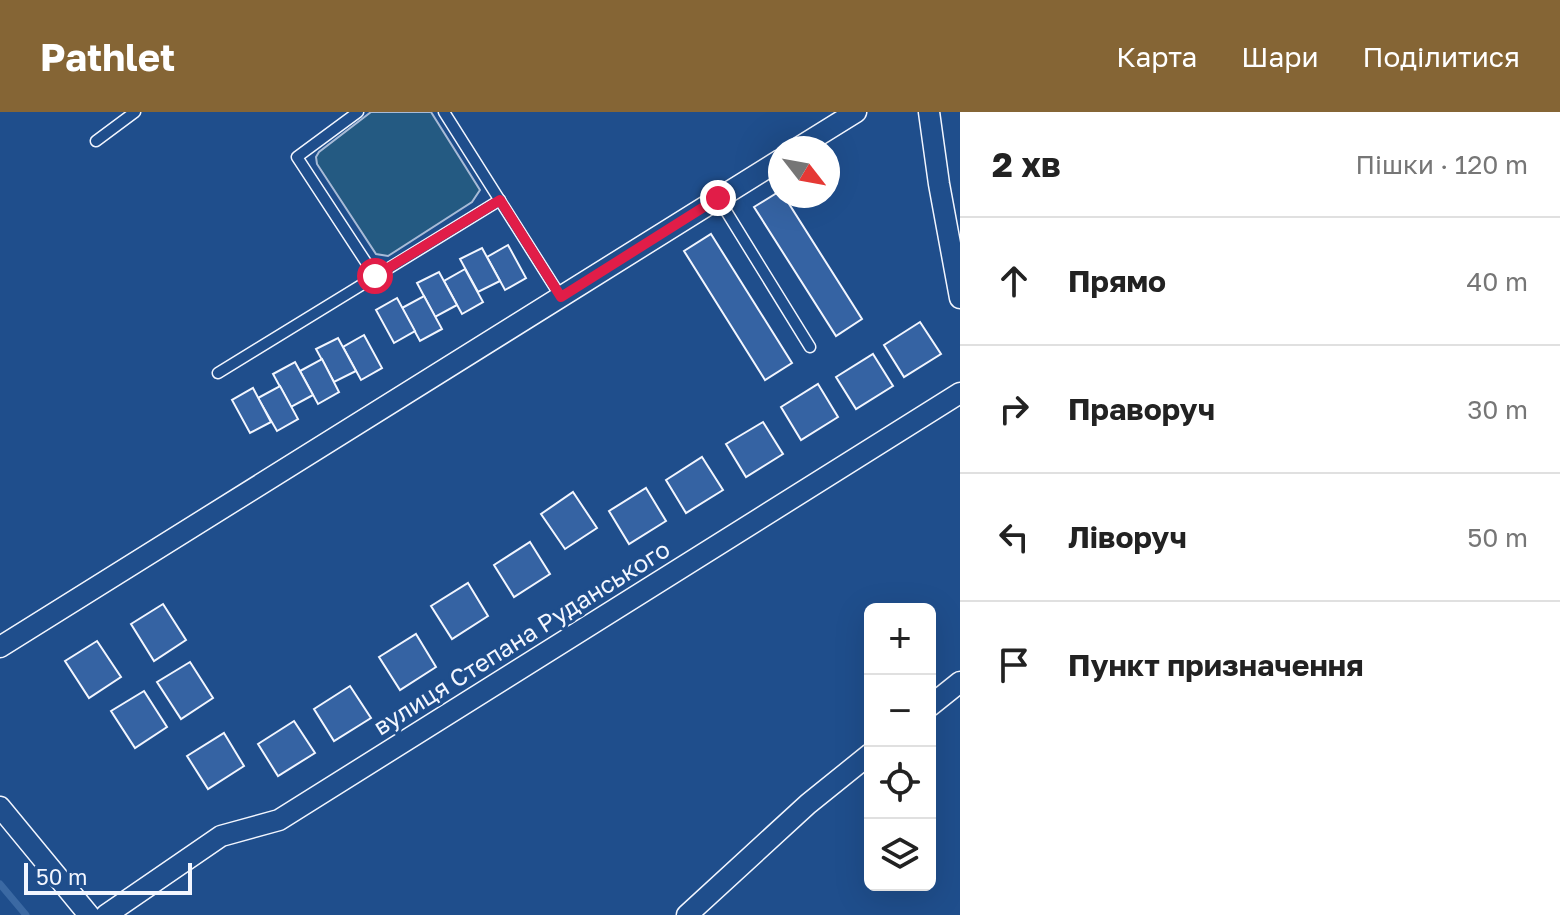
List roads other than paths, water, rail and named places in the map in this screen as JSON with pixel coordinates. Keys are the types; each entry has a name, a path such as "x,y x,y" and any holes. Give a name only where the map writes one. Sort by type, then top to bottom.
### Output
{"street":[{"path":"817,136 856,112"},
{"path":"929,112 960,298"},
{"path":"0,647 768,167"},
{"name":"вулиця Степана Руданського","path":"106,915 221,836 279,820 960,393"},
{"path":"936,701 960,682"},
{"path":"687,915 808,804 864,759"},
{"path":"0,807 89,915"}],"lane":[{"path":"96,141 135,112"},
{"path":"358,112 297,157 375,276"},
{"path":"444,112 561,297"},
{"path":"718,198 810,347"},
{"path":"218,373 500,200"}],"waterway":[{"path":"0,884 26,915"}]}
